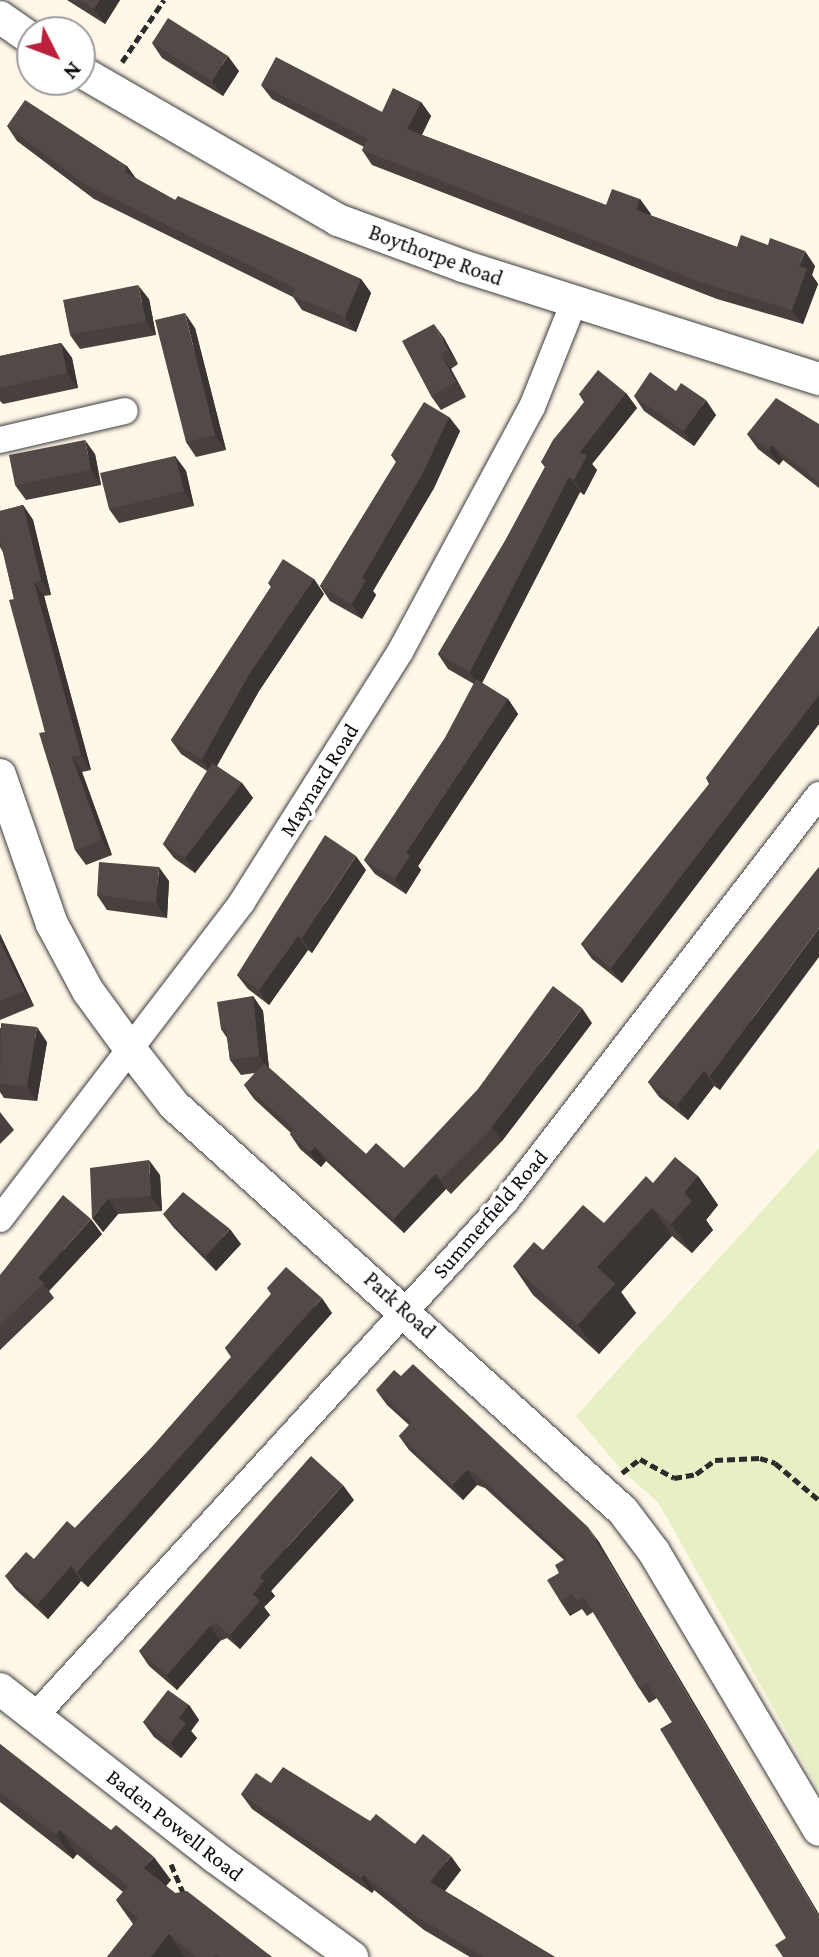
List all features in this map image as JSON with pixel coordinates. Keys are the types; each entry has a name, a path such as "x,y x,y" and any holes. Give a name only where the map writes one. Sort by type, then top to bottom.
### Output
{"street":[{"name":"Boythorpe Road","path":"96,81 338,220 574,302 817,372"},
{"name":"Maynard Road","path":"0,1219 242,902 400,652 532,407 574,302"},
{"path":"0,440 125,411"},
{"name":"Park Road","path":"0,775 52,924 88,991 131,1050 174,1105 406,1310 602,1490 654,1552 819,1830"},
{"name":"Summerfield Road","path":"36,1715 505,1202 819,795"},
{"name":"Baden Powell Road","path":"0,1689 168,1820 352,1957"}],"path":[{"path":"96,75 164,0"},
{"path":"602,1490 640,1459 674,1478 735,1456 775,1463 819,1500"},
{"path":"168,1820 165,1849 190,1909"}],"green space":[{"path":"819,1148 819,1790 658,1502 623,1472 576,1416"}],"building":[{"path":"80,0 100,0 94,9"},
{"path":"168,18 228,56 212,81 152,43"},
{"path":"276,57 382,112 393,88 421,102 407,129 606,205 612,189 640,199 636,210 737,247 741,235 768,245 770,238 805,251 799,266 807,269 792,310 706,284 362,150 368,139 261,85"},
{"path":"25,100 127,166 125,172 175,200 178,196 361,279 345,317 292,296 295,288 84,184 7,126"},
{"path":"138,285 146,321 70,335 63,300"},
{"path":"185,313 215,435 186,442 155,320"},
{"path":"434,324 448,350 441,354 456,382 431,396 402,341"},
{"path":"61,343 67,373 0,388 0,356"},
{"path":"598,370 626,393 580,452 587,456 574,480 569,477 470,672 438,654 546,465 541,462 553,440 586,400 579,394"},
{"path":"650,372 676,391 681,383 706,400 684,431 634,396"},
{"path":"776,398 819,424 819,482 772,445 769,450 747,434"},
{"path":"424,402 449,417 423,473 362,578 366,580 352,604 320,586 398,459 391,455"},
{"path":"85,440 91,470 15,485 9,455"},
{"path":"175,456 184,491 109,509 100,473"},
{"path":"23,505 41,580 34,582 81,755 72,757 102,840 75,850 39,733 45,732 9,600 14,599 0,540 0,511"},
{"path":"283,559 314,579 248,676 202,759 171,740 272,585 268,583"},
{"path":"819,626 819,695 611,968 581,944 711,782 706,778"},
{"path":"476,679 508,699 406,853 410,856 395,879 364,860 445,738"},
{"path":"212,763 242,783 185,858 163,844"},
{"path":"325,835 356,856 302,938 298,936 259,990 237,975"},
{"path":"99,862 159,867 156,903 97,895"},
{"path":"819,867 819,928 710,1076 704,1071 677,1105 648,1082"},
{"path":"0,941 24,991 0,1001"},
{"path":"553,986 582,1008 492,1127 441,1179 435,1174 394,1219 315,1147 310,1152 290,1134 294,1129 244,1085 264,1063 366,1154 376,1143 404,1168 478,1089"},
{"path":"253,996 259,1056 230,1060 226,1029 221,1029 217,1002"},
{"path":"1,1023 37,1027 27,1086 0,1084"},
{"path":"675,1157 698,1176 684,1193 692,1201 671,1224 652,1208 597,1267 615,1284 578,1325 513,1266 534,1242 543,1250 583,1205 604,1223 646,1176 653,1183"},
{"path":"149,1160 151,1196 108,1199 92,1218 90,1168"},
{"path":"183,1192 230,1229 206,1256 163,1214"},
{"path":"63,1195 91,1219 38,1278 44,1283 0,1325 0,1275"},
{"path":"286,1267 322,1298 77,1572 71,1566 38,1604 5,1576 26,1552 34,1559 67,1521 75,1528 152,1447 233,1355 225,1348 272,1293 267,1288"},
{"path":"413,1364 588,1527 819,1917 819,1957 783,1957 775,1945 786,1938 660,1729 672,1722 647,1683 639,1688 584,1597 577,1601 572,1594 560,1601 547,1580 559,1573 555,1565 567,1558 475,1473 467,1470 453,1485 399,1436 412,1422 376,1390 394,1370 401,1376"},
{"path":"311,1456 343,1485 260,1577 264,1581 253,1594 260,1601 230,1635 216,1623 210,1626 167,1675 139,1651"},
{"path":"168,1690 189,1705 179,1718 186,1723 171,1743 143,1722"},
{"path":"0,1744 111,1830 116,1825 154,1857 144,1868 175,1893 187,1891 272,1957 196,1957 169,1934 151,1957 107,1957 138,1918 116,1900 128,1886 60,1830 56,1835 0,1792"},
{"path":"283,1767 370,1821 376,1814 415,1844 423,1834 451,1856 430,1882 555,1957 484,1957 414,1915 364,1875 361,1878 241,1794 256,1773 271,1783"}]}
